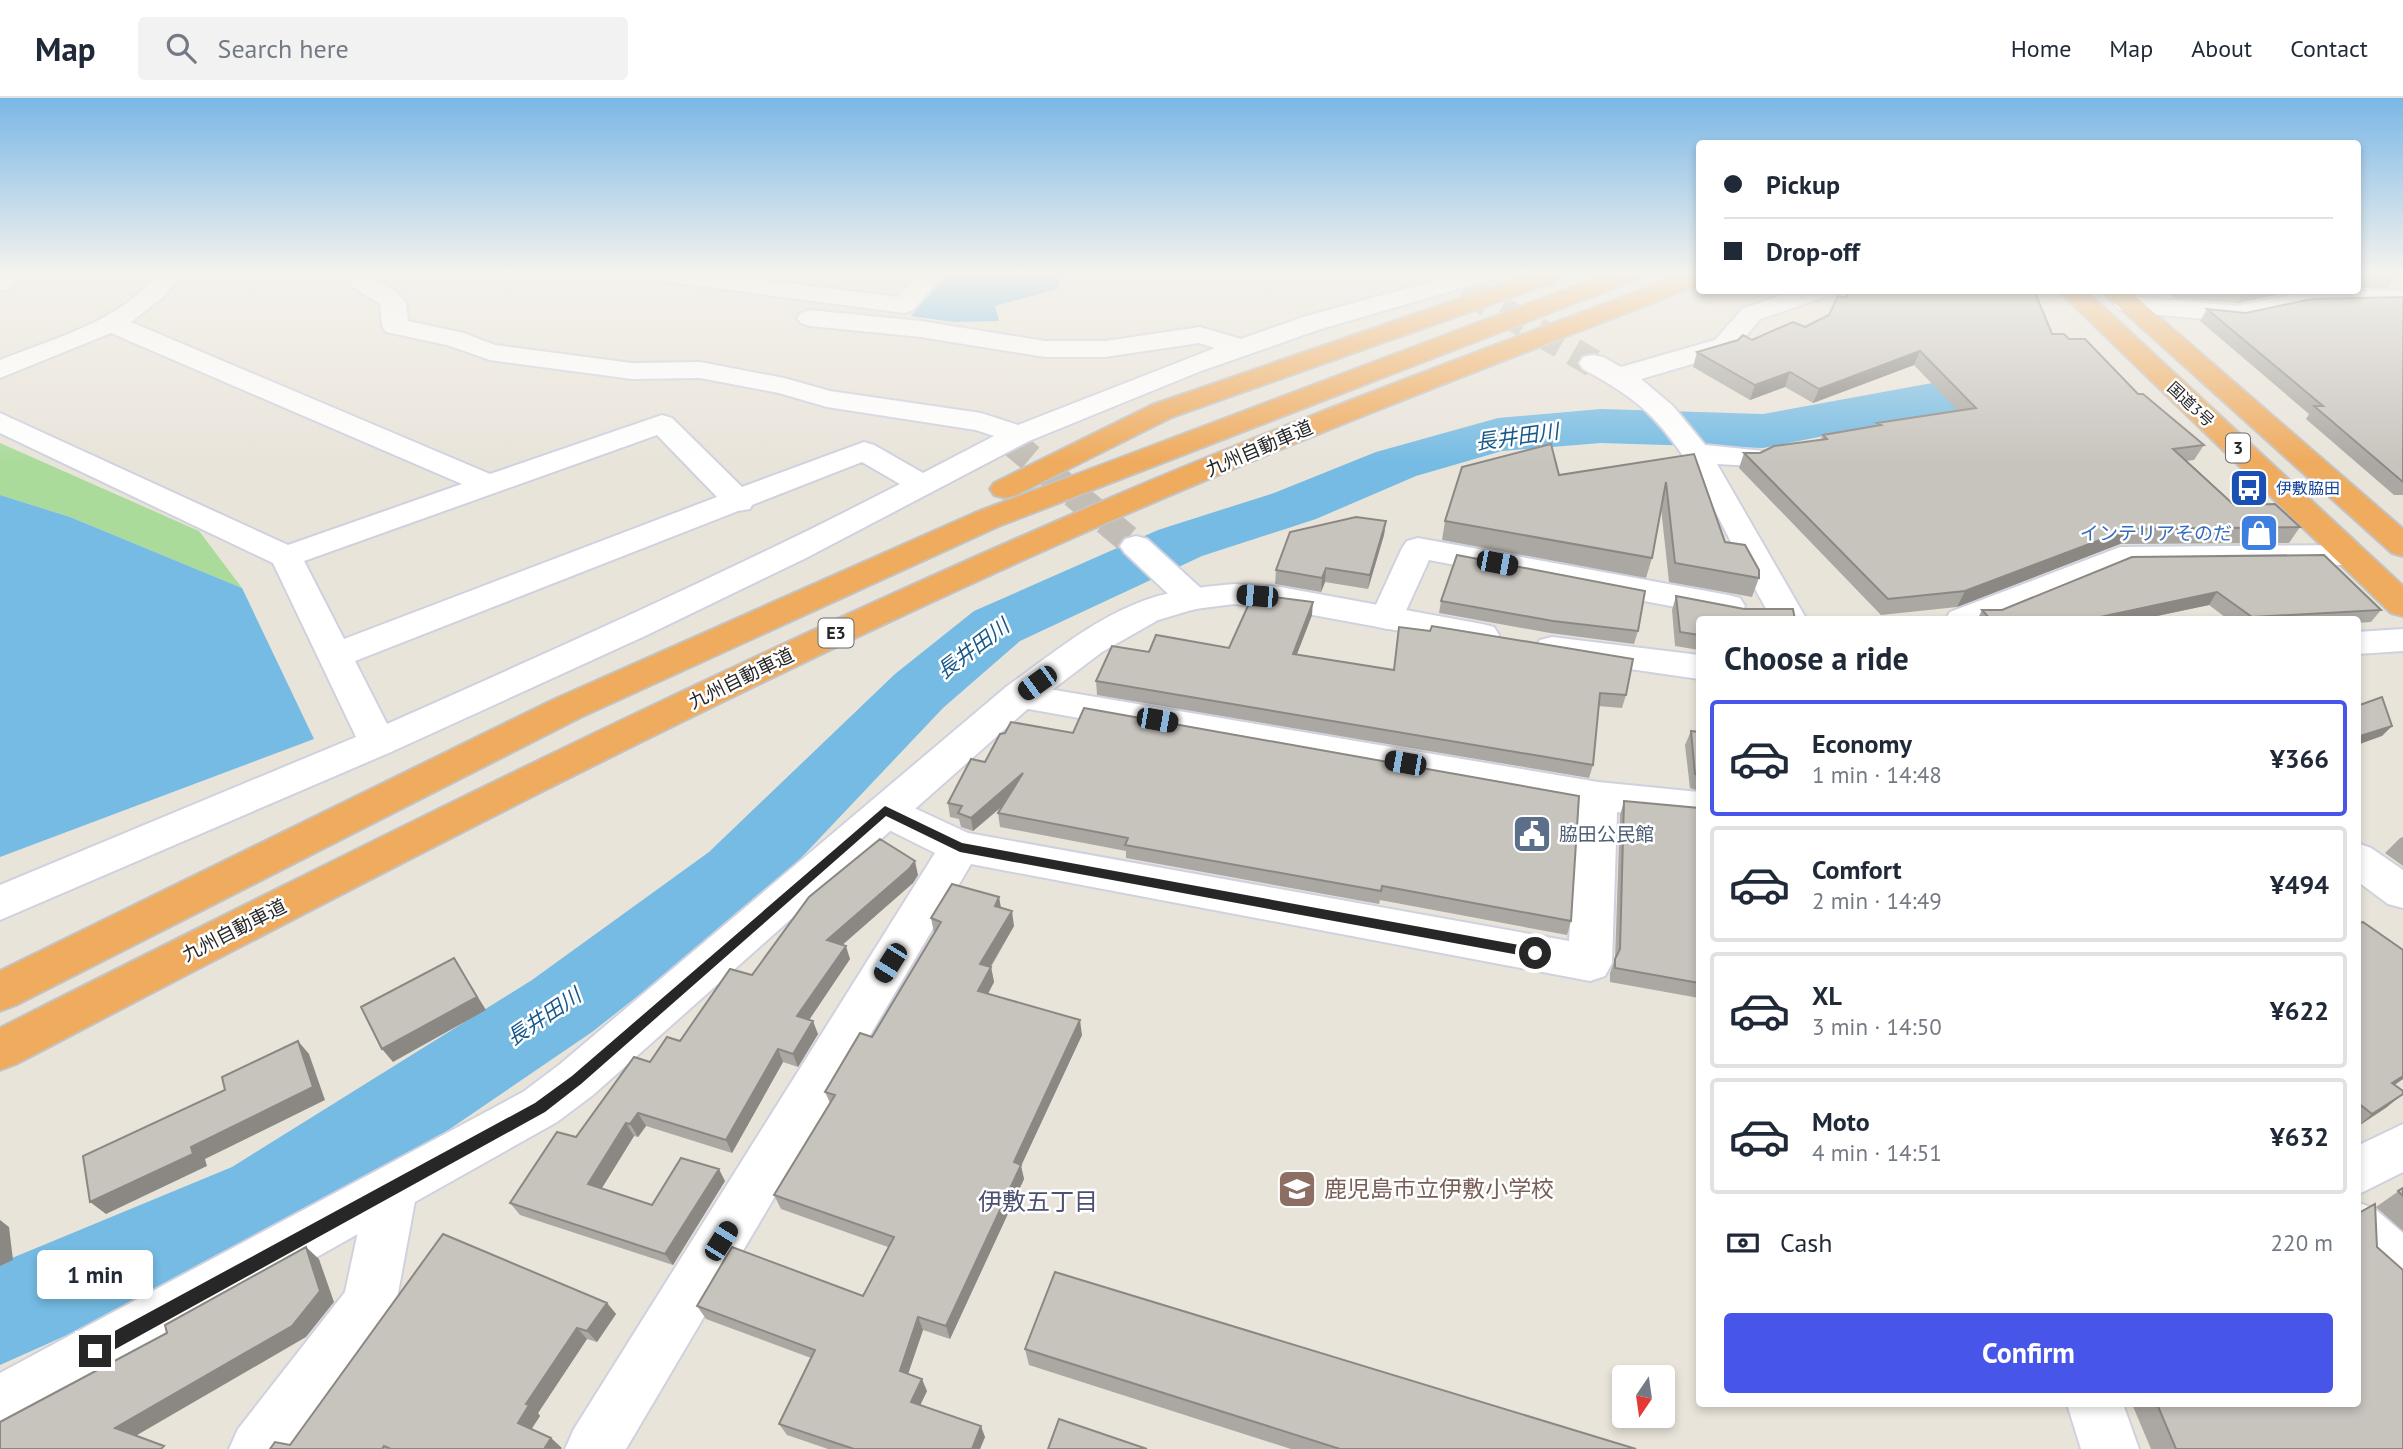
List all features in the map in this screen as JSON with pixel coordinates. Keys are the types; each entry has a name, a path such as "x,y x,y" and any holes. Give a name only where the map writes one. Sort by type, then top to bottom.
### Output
{"highway":[{"path":"568,708 1163,411 1374,337"},
{"name":"九州自動車道","path":"0,992 568,708 988,519 1463,337"},
{"name":"九州自動車道","path":"0,1050 442,824 822,639 1024,547 1324,421 1540,337"},
{"path":"822,639 1599,337"},
{"name":"国道3号","path":"2117,337 2403,605"},
{"name":"国道3号","path":"2165,337 2403,546"}],"street":[{"path":"0,370 78,337"},
{"path":"144,337 489,485"},
{"path":"446,337 490,352 632,371 700,370 783,386 827,399 981,422 1019,435"},
{"path":"974,337 1045,349 1105,349 1186,337"},
{"path":"1207,337 1241,347"},
{"path":"0,903 379,743 646,622 795,551 1019,435 1270,337"},
{"path":"1621,376 1724,346 1732,337"},
{"path":"1593,363 1621,376 1672,419 1698,454 1787,616"},
{"path":"0,422 286,557 379,743"},
{"path":"286,557 662,424 739,502"},
{"path":"334,656 864,452 921,484"},
{"path":"1698,454 1754,457"},
{"path":"1137,548 1183,591"},
{"path":"1387,618 1418,548 1773,616"},
{"path":"1972,616 2120,557 2350,555"},
{"path":"0,1404 540,1107 576,1080 1020,696 1090,644 1183,591 1280,598 1516,641 1696,667"},
{"path":"2361,643 2403,640"},
{"path":"1020,696 1598,796 1696,807"},
{"path":"885,811 960,847 1590,963 1598,796"},
{"path":"594,1449 960,847"},
{"path":"2361,862 2403,892"},
{"path":"2361,1170 2403,1146"},
{"path":"258,1449 369,1304 392,1189"},
{"path":"2361,1230 2403,1267"},
{"path":"2096,1407 2110,1449"}],"green space":[{"path":"0,443 199,531 242,588 70,517 0,495"}],"water":[{"path":"0,495 70,517 242,588 314,739 0,857"}],"building":[{"path":"1741,337 1752,340 1759,337 2085,339 2138,394 2143,394 2204,445 2173,449 2234,505 2275,504 2300,527 2129,529 1965,591 1888,599 1744,453 1760,453 1774,446 1827,439 1823,435 1881,425 1877,423 1976,408 1920,351 1819,389 1790,372 1755,385 1697,352"},
{"path":"2241,337 2403,337 2403,482 2314,406 2323,406"},
{"path":"1551,444 1559,475 1694,454 1725,542 1745,545 1759,570 1759,578 1675,563 1666,482 1652,558 1445,521 1462,467"},
{"path":"1356,517 1386,521 1370,575 1326,568 1322,578 1276,570 1290,532"},
{"path":"1457,555 1645,591 1638,631 1553,621 1441,601"},
{"path":"2324,555 2381,610 2251,616 2217,592 2105,616 1987,616 1982,610 2002,610 2132,557"},
{"path":"1266,596 1313,602 1293,654 1394,670 1399,627 1430,631 1432,626 1633,659 1626,695 1600,693 1593,765 1096,681 1112,646 1149,652 1156,635 1229,648 1252,597 1265,600"},
{"path":"1676,596 1744,609 1793,609 1794,616 1696,616 1696,635 1680,632"},
{"path":"2382,697 2392,726 2361,736 2361,705"},
{"path":"1084,708 1579,796 1571,921 1382,886 1381,891 1125,845 1128,838 998,813 1023,773 971,818 958,813 962,806 948,803 971,759 985,762 1000,734 1005,733 1011,722 1073,733"},
{"path":"1691,731 1696,732 1695,774"},
{"path":"1624,801 1696,808 1696,982 1615,968 1615,959 1620,949"},
{"path":"880,839 915,861 827,940 846,946 797,1016 813,1021 793,1054 778,1049 726,1140 638,1113 630,1124 626,1123 588,1184 652,1205 681,1158 719,1169 665,1254 510,1203 557,1132 576,1137 634,1057 650,1062 667,1037 680,1041 730,969 752,975 809,897"},
{"path":"952,884 999,897 995,906 1012,911 980,964 991,967 978,991 1080,1020 1014,1162 1021,1165 946,1326 918,1317 900,1371 922,1379 911,1402 981,1426 972,1449 854,1449 779,1424 815,1350 697,1306 732,1247 863,1296 894,1237 774,1195 835,1095 825,1092 860,1033 872,1037 941,922 931,918"},
{"path":"2361,923 2403,950 2403,1076 2392,1083 2403,1091 2403,1094 2372,1114 2361,1105"},
{"path":"454,958 477,997 382,1049 361,1007"},
{"path":"298,1041 313,1087 191,1147 193,1154 90,1202 83,1156 225,1090 222,1077"},
{"path":"2375,1204 2377,1247 2403,1270 2403,1449 2176,1449 2158,1407 2361,1407 2361,1212"},
{"path":"443,1234 607,1303 587,1331 577,1328 526,1404 529,1405 518,1423 551,1438 544,1449 391,1449 384,1446 382,1449 270,1449 275,1442 290,1445"},
{"path":"306,1247 320,1291 292,1326 115,1428 164,1446 161,1449 0,1449 0,1422 167,1333 165,1325"},
{"path":"1055,1272 1636,1449 1340,1449 1025,1349"},
{"path":"1059,1419 1147,1449 1048,1449"}],"waterway":[{"name":"長井田川","path":"0,1314 266,1199 562,1006 737,874 919,691 997,626 1180,543 1295,506 1396,464 1498,435 1601,426 1763,431 1932,399 1998,396 2046,390"}],"tunnel":[{"path":"1548,337 1593,363"},
{"path":"1009,440 1136,546"}],"place":[{"name":"伊敷脇田","path":"2249,488"},
{"name":"インテリアそのだ","path":"2259,533"},
{"name":"脇田公民館","path":"1532,834"},
{"name":"鹿児島市立伊敷小学校","path":"1297,1189"}],"district":[{"name":"伊敷五丁目","path":"1038,1202"}],"route":[{"path":"95,1351 540,1107 576,1080 885,811 960,847 1535,953"}]}
